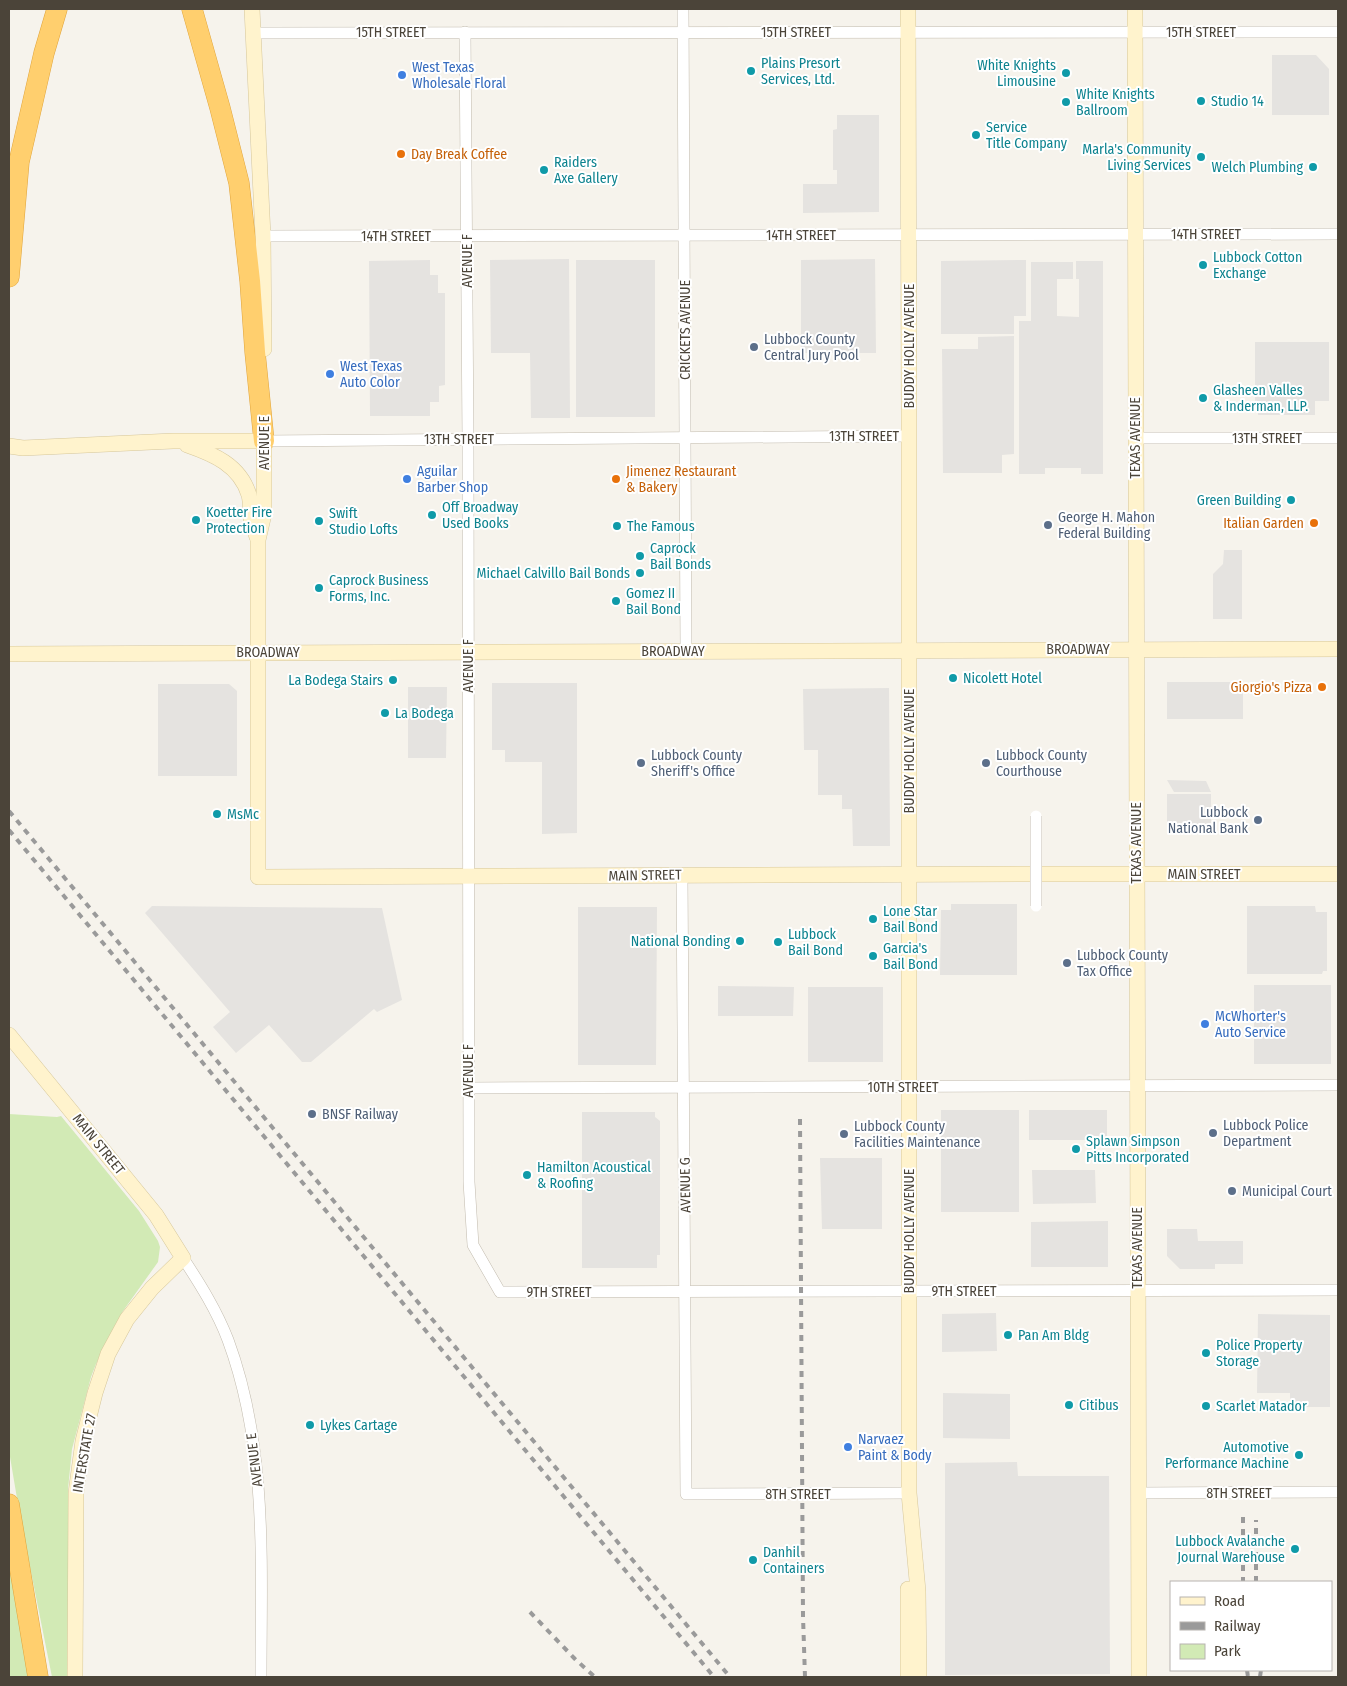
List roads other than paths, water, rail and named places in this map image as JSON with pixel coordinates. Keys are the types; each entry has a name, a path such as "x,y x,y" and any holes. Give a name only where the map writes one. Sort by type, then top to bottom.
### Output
{"highway":[{"path":"9,277 19,162 44,53 58,9"},
{"path":"192,9 220,108 238,182 250,281 264,441"},
{"path":"9,1504 38,1677"}],"main road":[{"name":"AVENUE E","path":"252,9 263,236 264,514 258,540 258,877"},
{"name":"BUDDY HOLLY AVENUE","path":"908,9 908,1677"},
{"name":"TEXAS AVENUE","path":"1135,9 1139,1677"},
{"name":"13TH STREET","path":"9,446 23,448 173,441 264,441"},
{"path":"173,441 208,452 227,463 240,477 249,495 252,519 258,540"},
{"name":"BROADWAY","path":"9,654 1338,649"},
{"name":"MAIN STREET","path":"258,877 1338,874"},
{"name":"MAIN STREET","path":"9,1035 156,1215 183,1258"},
{"name":"INTERSTATE 27","path":"75,1677 76,1493 83,1441 95,1393 108,1354 127,1319 152,1288 183,1258"},
{"name":"BUDDY HOLLY AVENUE","path":"909,1493 918,1591 919,1677"}],"street":[{"name":"CRICKETS AVENUE","path":"683,9 686,651"},
{"name":"AVENUE F","path":"465,32 468,439 469,1182 473,1244 500,1292"},
{"name":"15TH STREET","path":"254,33 1338,32"},
{"name":"14TH STREET","path":"263,236 1338,234"},
{"name":"13TH STREET","path":"264,441 909,436"},
{"name":"13TH STREET","path":"1135,438 1338,438"},
{"path":"1036,816 1036,906"},
{"name":"AVENUE G","path":"682,875 686,1494"},
{"name":"10TH STREET","path":"468,1088 1338,1085"},
{"name":"AVENUE E","path":"183,1258 206,1292 228,1340 246,1400 257,1468 261,1546 261,1677"},
{"name":"9TH STREET","path":"500,1292 1338,1290"},
{"name":"8TH STREET","path":"1139,1493 1338,1492"},
{"name":"8TH STREET","path":"686,1494 909,1493"}],"railway":[{"path":"9,811 730,1677"},
{"path":"9,830 714,1677"},
{"path":"800,1119 805,1677"},
{"path":"1243,1517 1243,1581"},
{"path":"1256,1520 1256,1581"},
{"path":"530,1612 595,1677"},
{"path":"1247,1671 1248,1677"},
{"path":"1260,1677 1261,1671"}],"place":[{"name":"Plains Presort Services, Ltd.","path":"751,71"},
{"name":"White Knights Limousine","path":"1066,73"},
{"name":"West Texas Wholesale Floral","path":"402,75"},
{"name":"Studio 14","path":"1201,101"},
{"name":"White Knights Ballroom","path":"1066,102"},
{"name":"Service Title Company","path":"976,135"},
{"name":"Day Break Coffee","path":"401,154"},
{"name":"Marla's Community Living Services","path":"1201,157"},
{"name":"Welch Plumbing","path":"1313,167"},
{"name":"Raiders Axe Gallery","path":"544,170"},
{"name":"Lubbock Cotton Exchange","path":"1203,265"},
{"name":"Lubbock County Central Jury Pool","path":"754,347"},
{"name":"West Texas Auto Color","path":"330,374"},
{"name":"Glasheen Valles & Inderman, LLP.","path":"1203,398"},
{"name":"Aguilar Barber Shop","path":"407,479"},
{"name":"Jimenez Restaurant & Bakery","path":"616,479"},
{"name":"Green Building","path":"1291,500"},
{"name":"Off Broadway Used Books","path":"432,515"},
{"name":"Koetter Fire Protection","path":"196,520"},
{"name":"Swift Studio Lofts","path":"319,521"},
{"name":"Italian Garden","path":"1314,523"},
{"name":"George H. Mahon Federal Building","path":"1048,525"},
{"name":"The Famous","path":"617,526"},
{"name":"Caprock Bail Bonds","path":"640,556"},
{"name":"Michael Calvillo Bail Bonds","path":"640,573"},
{"name":"Caprock Business Forms, Inc.","path":"319,588"},
{"name":"Gomez II Bail Bond","path":"616,601"},
{"name":"Nicolett Hotel","path":"953,678"},
{"name":"La Bodega Stairs","path":"393,680"},
{"name":"Giorgio's Pizza","path":"1322,687"},
{"name":"La Bodega","path":"385,713"},
{"name":"Lubbock County Sheriff's Office","path":"641,763"},
{"name":"Lubbock County Courthouse","path":"986,763"},
{"name":"MsMc","path":"217,814"},
{"name":"Lubbock National Bank","path":"1258,820"},
{"name":"Lone Star Bail Bond","path":"873,919"},
{"name":"National Bonding","path":"740,941"},
{"name":"Lubbock Bail Bond","path":"778,942"},
{"name":"Garcia's Bail Bond","path":"873,956"},
{"name":"Lubbock County Tax Office","path":"1067,963"},
{"name":"McWhorter's Auto Service","path":"1205,1024"},
{"name":"BNSF Railway","path":"312,1114"},
{"name":"Lubbock Police Department","path":"1213,1133"},
{"name":"Lubbock County Facilities Maintenance","path":"844,1134"},
{"name":"Splawn Simpson Pitts Incorporated","path":"1076,1149"},
{"name":"Hamilton Acoustical & Roofing","path":"527,1175"},
{"name":"Municipal Court","path":"1232,1191"},
{"name":"Pan Am Bldg","path":"1008,1335"},
{"name":"Police Property Storage","path":"1206,1353"},
{"name":"Citibus","path":"1069,1405"},
{"name":"Scarlet Matador","path":"1206,1406"},
{"name":"Lykes Cartage","path":"310,1425"},
{"name":"Narvaez Paint & Body","path":"848,1447"},
{"name":"Automotive Performance Machine","path":"1299,1455"},
{"name":"Lubbock Avalanche Journal Warehouse","path":"1295,1549"},
{"name":"Danhil Containers","path":"753,1560"}]}
